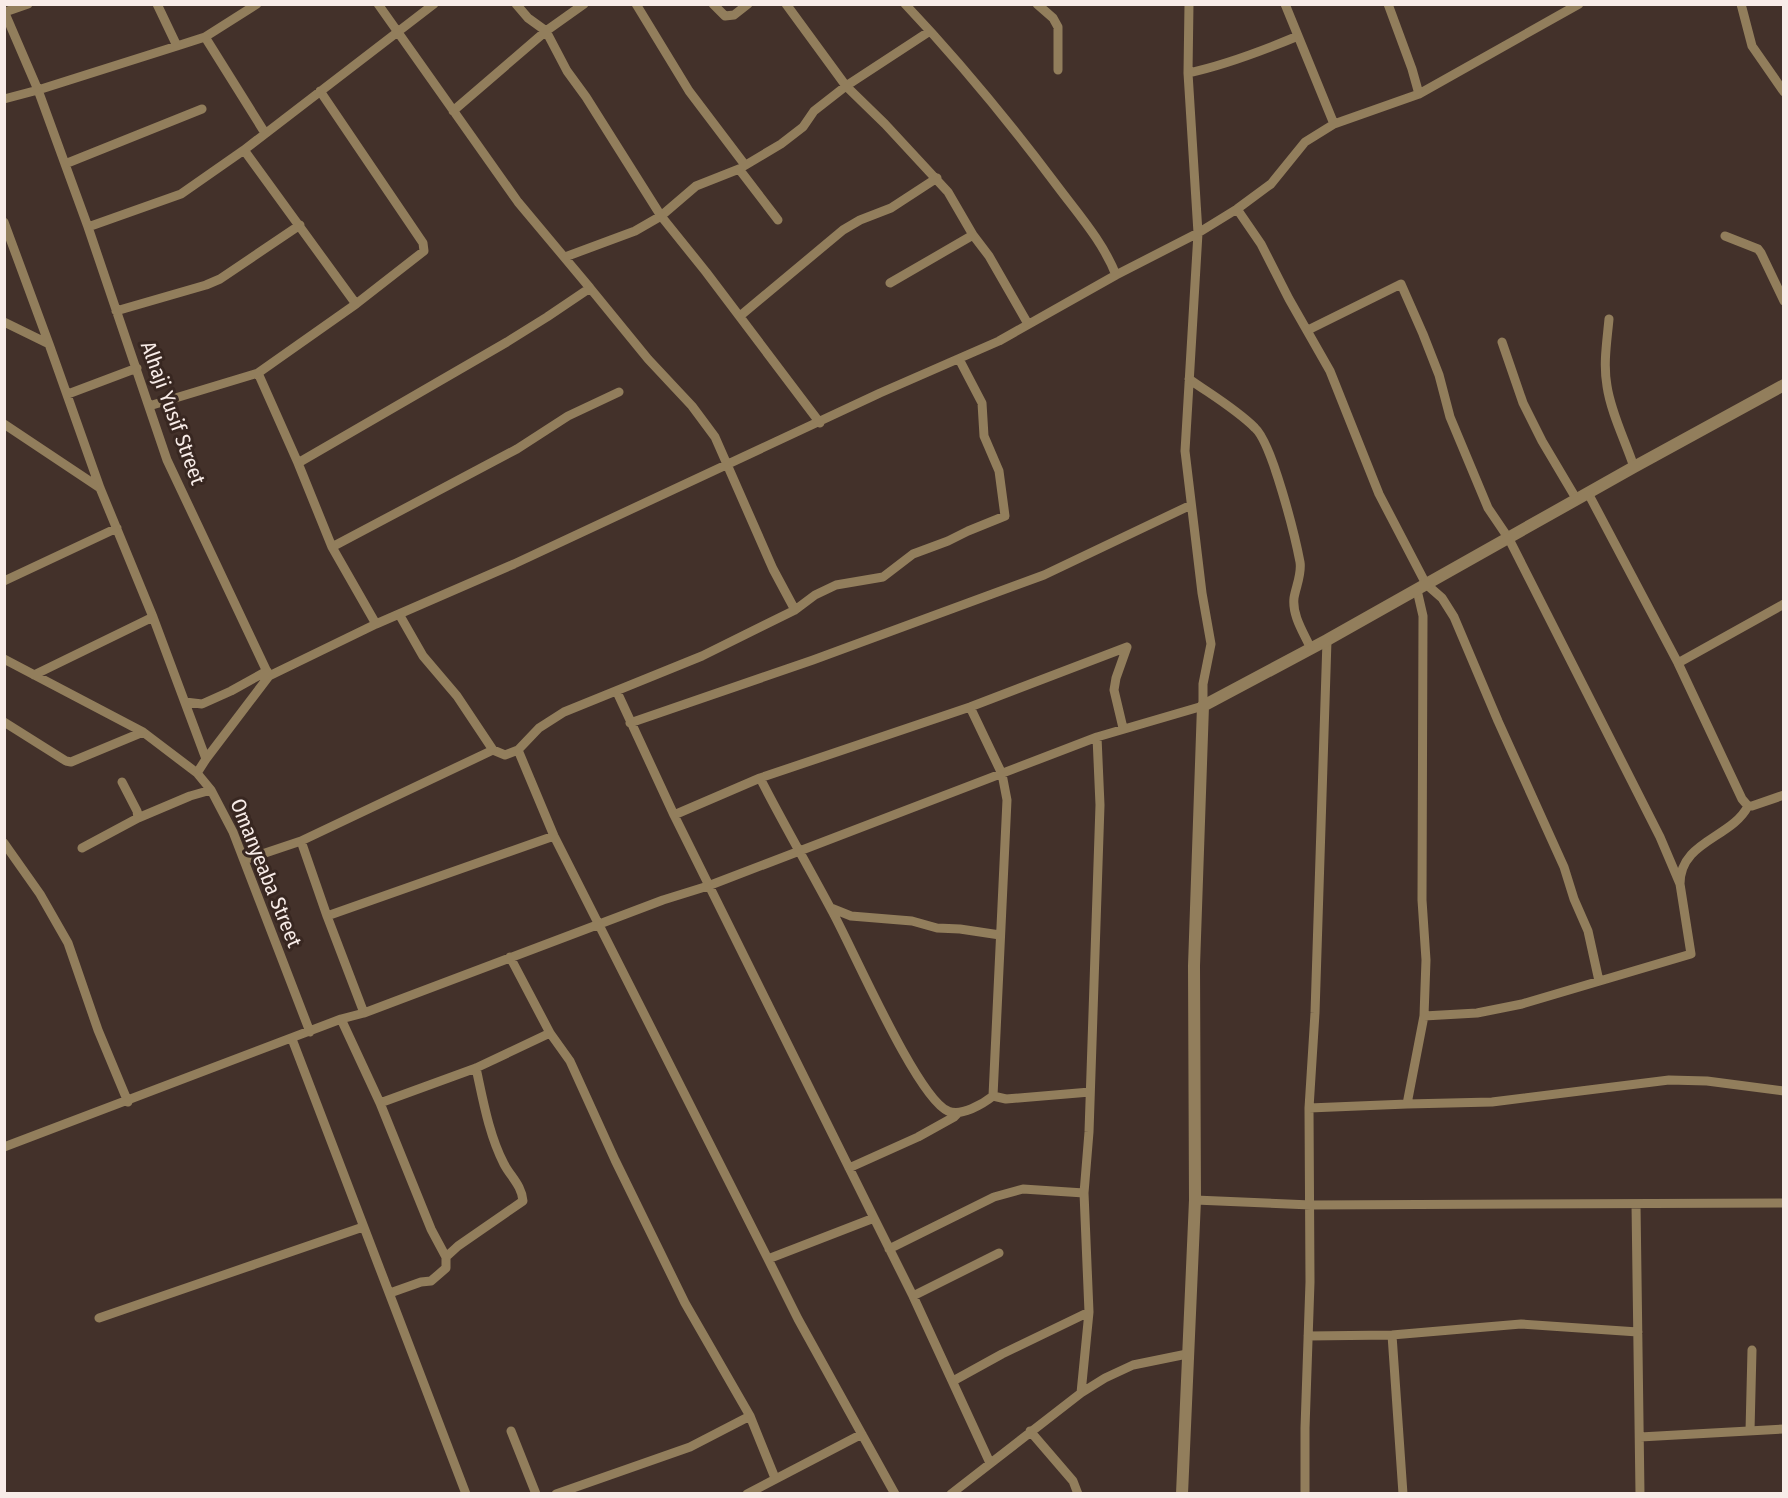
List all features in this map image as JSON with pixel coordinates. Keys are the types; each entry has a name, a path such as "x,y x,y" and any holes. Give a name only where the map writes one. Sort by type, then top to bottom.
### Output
{"street":[{"path":"5,11 28,4"},
{"path":"157,4 177,46"},
{"path":"4,99 205,38 257,4"},
{"path":"378,4 518,202 648,359 707,425 727,463 772,569 795,609"},
{"path":"88,227 181,194 244,150 434,4"},
{"path":"516,4 528,18 546,31 567,71 661,216 820,423"},
{"path":"453,111 546,31 584,4"},
{"path":"636,4 689,91 778,220"},
{"path":"713,4 725,16 734,15 748,4"},
{"path":"786,4 846,86 948,192 973,235 989,256 1028,324"},
{"path":"905,4 971,76 1059,188 1098,241 1116,275"},
{"path":"1036,4 1056,22 1059,43 1058,70"},
{"path":"1182,1494 1195,1200 1194,966 1203,684 1211,644 1202,593 1185,451 1198,233 1188,73 1189,4"},
{"path":"1285,4 1334,124"},
{"path":"1388,4 1419,94"},
{"path":"185,702 202,704 514,564 880,393 999,341 1116,275 1198,233 1237,209 1271,184 1305,142 1334,124 1419,94 1579,4"},
{"path":"1741,4 1752,46 1784,92"},
{"name":"Alhaji Yusif Street","path":"5,11 9,37 38,90 88,227 167,460 268,673"},
{"path":"565,257 635,231 661,216 696,186 742,167 794,135 814,111 846,86 930,31"},
{"path":"1188,73 1244,58 1298,36"},
{"path":"205,38 265,133"},
{"path":"149,406 258,373 422,254 425,248 320,91"},
{"path":"65,164 202,109"},
{"path":"244,150 356,304"},
{"path":"740,316 843,230 860,220 891,208 937,178"},
{"path":"1237,209 1261,244 1330,371 1379,494 1421,587 1423,616 1422,900 1426,960 1424,1016 1407,1104"},
{"path":"4,222 68,394 100,488 153,617 206,759"},
{"path":"116,311 220,279 300,225"},
{"path":"890,283 973,235"},
{"path":"1725,236 1761,252 1784,301"},
{"path":"1308,330 1401,284 1423,334 1450,417 1488,507 1509,539 1660,837 1680,884"},
{"path":"298,463 507,342 590,288"},
{"path":"1609,319 1606,385 1634,467"},
{"path":"4,322 49,345"},
{"path":"1502,342 1522,403 1542,441 1582,496 1678,663 1748,806"},
{"path":"399,614 423,656 457,696 492,750 505,755 518,750 551,719 702,656 795,609 815,595 836,585 883,577 913,554 1005,516 999,471 984,436 982,403 959,359"},
{"path":"68,394 137,368"},
{"path":"258,373 332,547 376,624"},
{"path":"1189,379 1257,429 1265,446 1278,479 1300,563 1294,611 1311,649"},
{"path":"4,1148 341,1019 663,900 708,886 1097,737 1203,706 1311,649 1634,467 1782,389"},
{"path":"332,547 518,448 568,416 619,392"},
{"path":"4,424 100,488"},
{"path":"630,723 813,660 1044,575 1191,505"},
{"path":"4,581 117,528"},
{"path":"1421,587 1442,598 1454,616 1498,721 1564,867 1574,899 1588,931 1599,981"},
{"path":"1678,663 1784,604"},
{"path":"34,675 153,617"},
{"path":"1305,1494 1311,1205 1309,1108 1315,1013 1327,640"},
{"path":"674,815 760,778 970,707 1127,647 1114,690 1123,729"},
{"name":"Omanyeaba Street","path":"4,659 143,732 197,772 211,790 233,832 310,1032"},
{"path":"197,772 268,673"},
{"path":"617,692 708,886 913,1296 990,1463"},
{"path":"849,1168 918,1137 958,1113 985,1103 993,1096 1005,862 1006,791 1002,774 970,707"},
{"path":"4,722 71,762 143,732"},
{"path":"1081,1393 1089,1312 1084,1194 1089,1132 1100,805 1097,737"},
{"path":"244,860 301,841 492,750"},
{"path":"518,750 554,836 768,1259 895,1494"},
{"path":"760,778 831,908 911,1066 938,1104 950,1112 958,1113"},
{"path":"122,782 137,811 138,818"},
{"path":"82,848 138,818 190,796 211,790"},
{"path":"1748,806 1757,806 1784,795"},
{"path":"1424,1016 1477,1013 1522,1004 1691,954 1680,874 1694,851 1737,822 1748,806"},
{"path":"327,916 554,836"},
{"path":"301,841 364,1012"},
{"path":"4,843 40,894 68,943 98,1030 128,1102"},
{"path":"831,908 851,916 912,921 937,928 960,928 1000,935"},
{"path":"510,957 550,1033 570,1061 615,1160 685,1303 750,1416 775,1478"},
{"path":"341,1019 380,1103 431,1229 446,1257 446,1268 431,1281 421,1282 390,1293"},
{"path":"380,1103 476,1068 550,1033"},
{"path":"292,1039 466,1494"},
{"path":"446,1257 458,1246 523,1202 522,1192 504,1164 488,1120 476,1068"},
{"path":"1309,1108 1492,1102 1668,1080 1707,1081 1784,1091"},
{"path":"993,1096 1006,1099 1090,1092"},
{"path":"889,1249 1003,1194 1023,1189 1084,1194"},
{"path":"1195,1200 1311,1205 1784,1203"},
{"path":"1636,1204 1640,1494"},
{"path":"768,1259 874,1218"},
{"path":"99,1318 363,1227"},
{"path":"913,1296 999,1253"},
{"path":"952,1381 1089,1312"},
{"path":"1308,1336 1392,1335 1521,1324 1638,1332"},
{"path":"1392,1335 1403,1494"},
{"path":"1750,1431 1752,1350"},
{"path":"951,1494 1030,1431 1105,1378 1132,1365 1187,1354"},
{"path":"556,1494 690,1447 750,1416"},
{"path":"1640,1437 1784,1429"},
{"path":"512,1431 536,1494"},
{"path":"1030,1431 1073,1481 1078,1494"},
{"path":"747,1494 862,1434"}]}
